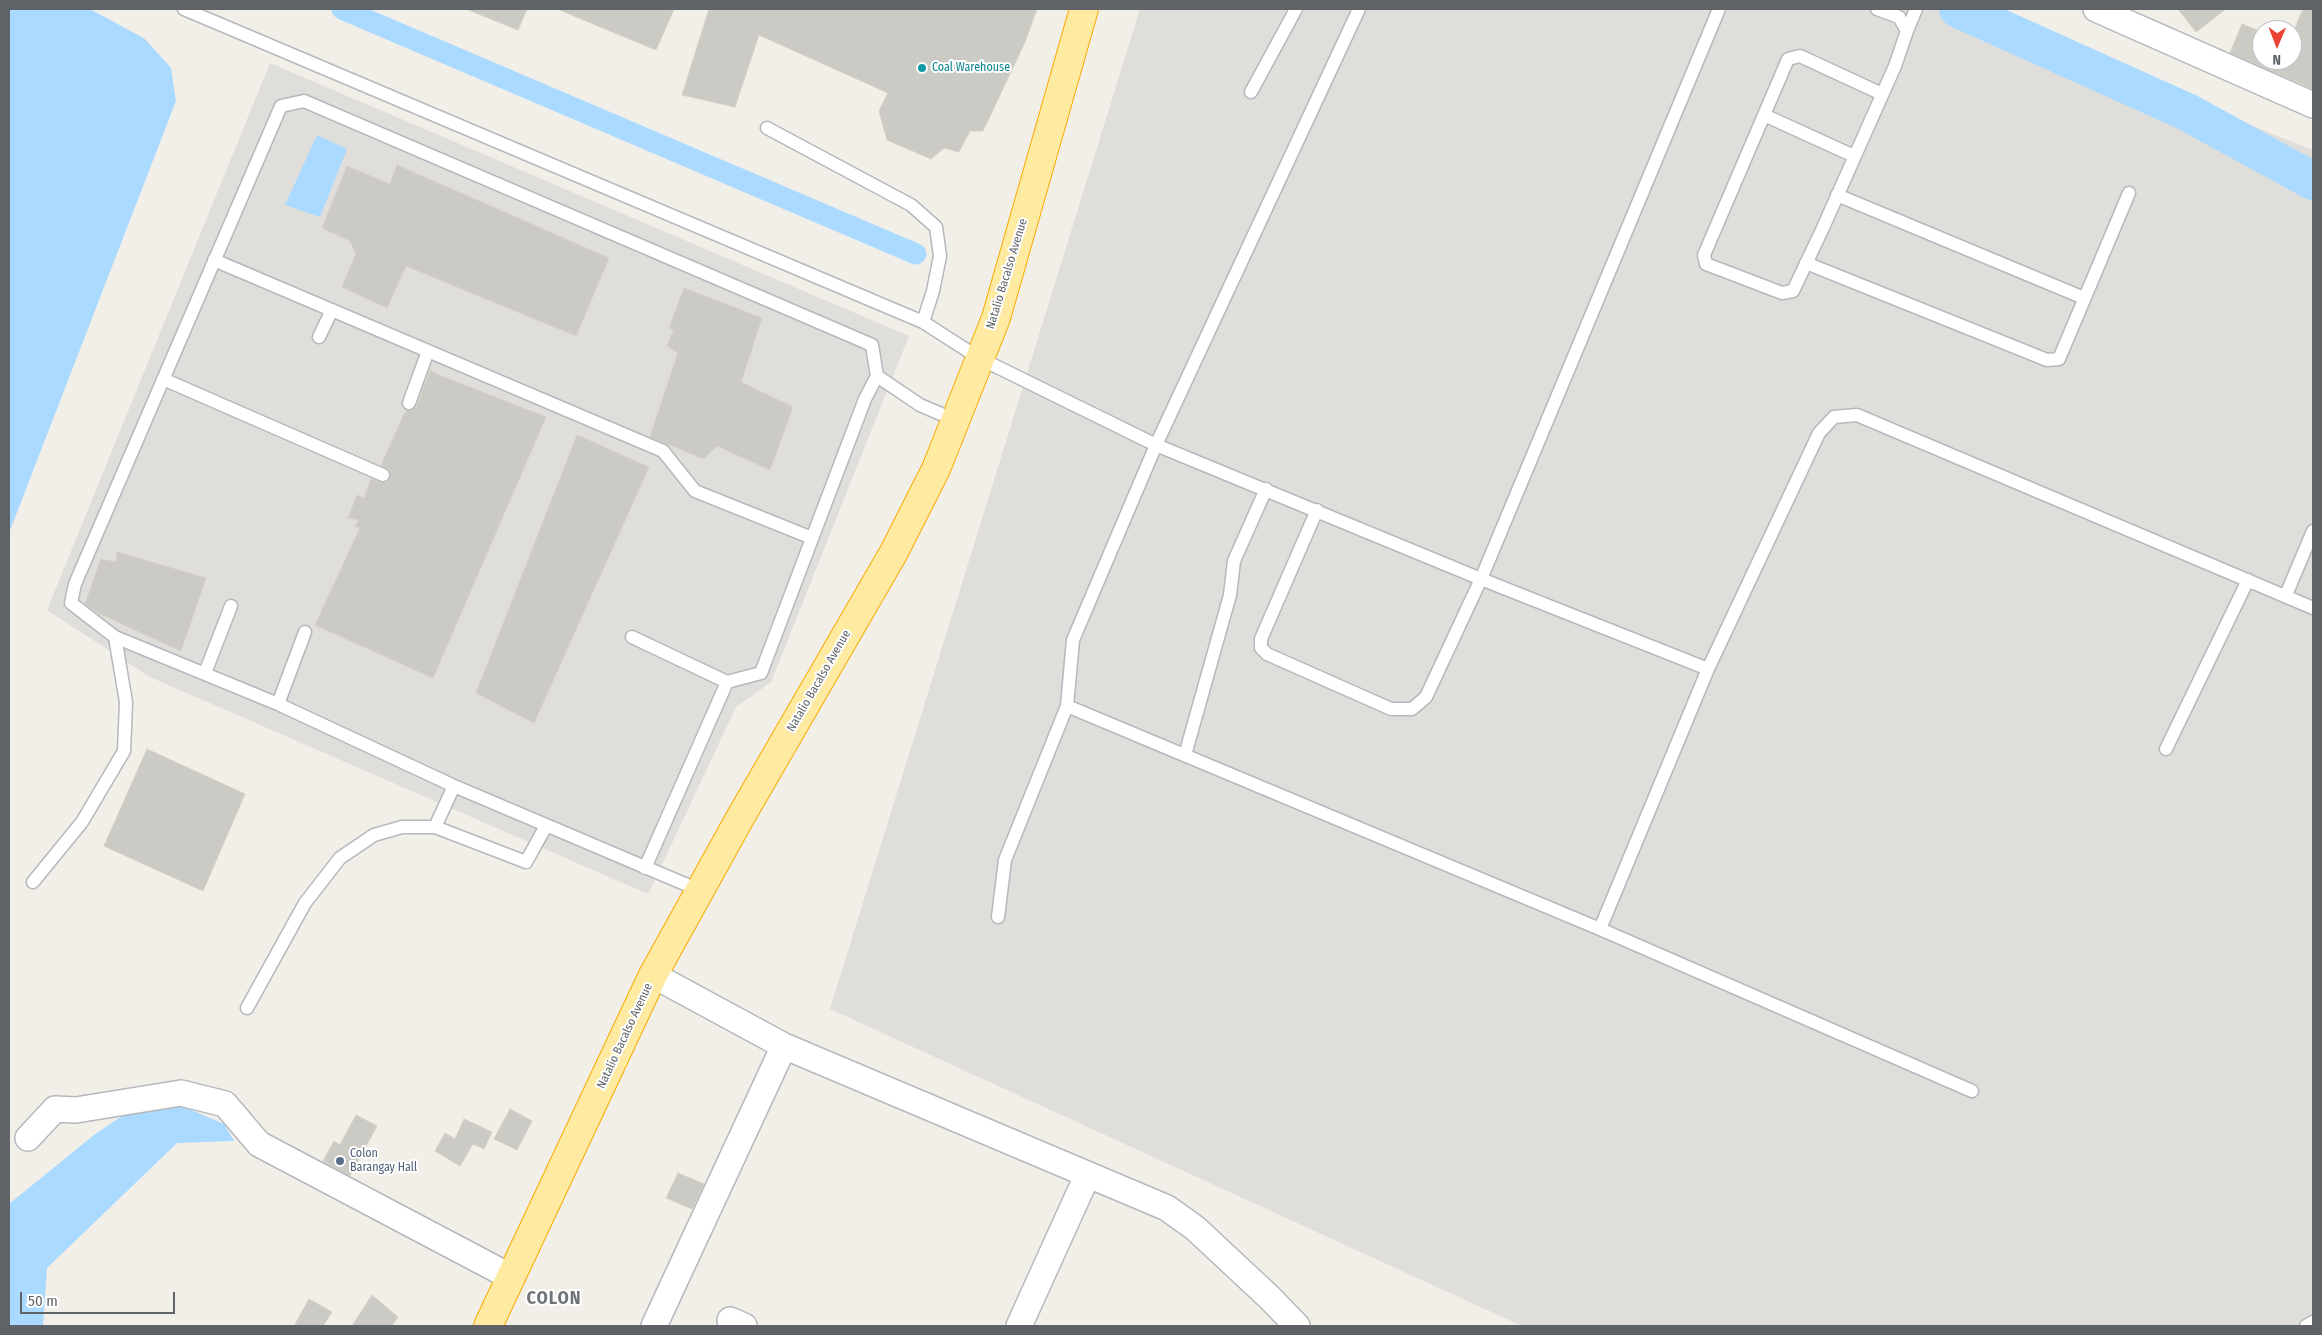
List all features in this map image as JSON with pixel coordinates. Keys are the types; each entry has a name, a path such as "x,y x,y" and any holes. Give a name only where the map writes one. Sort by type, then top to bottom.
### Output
{"highway":[{"name":"Natalio Bacalso Avenue","path":"488,1326 653,975 699,890 894,552 936,469 996,318 1084,9"}],"street":[{"path":"2096,9 2313,105"},
{"path":"653,975 784,1046 1087,1176 1167,1208 1195,1228 1297,1326"},
{"path":"654,1326 784,1046"},
{"path":"28,1138 55,1109 76,1110 181,1093 225,1104 259,1144 512,1278"},
{"path":"1018,1326 1087,1176"}],"lane":[{"path":"184,9 923,322 979,358 1156,445 1481,579 1708,669"},
{"path":"1251,92 1296,9"},
{"path":"998,917 1006,860 1067,706 1073,640 1156,445 1359,9"},
{"path":"1317,510 1261,640 1261,648 1266,654 1392,708 1412,709 1426,697 1481,579 1720,9"},
{"path":"1877,9 1899,17 1907,31"},
{"path":"1882,94 1800,56 1788,59 1704,255 1706,264 1782,293 1793,291 1882,94 1914,13"},
{"path":"632,637 726,682 761,673 866,399 877,376 872,345 304,101 281,106 75,584 71,603 115,637 278,704 454,786 699,890"},
{"path":"1764,115 1854,156"},
{"path":"767,128 911,205 936,227 940,256 933,291 923,322"},
{"path":"1806,263 2047,360 2059,359 2129,193"},
{"path":"1837,195 2084,298"},
{"path":"214,260 663,451 695,491 812,538"},
{"path":"319,337 332,310"},
{"path":"409,403 428,351"},
{"path":"877,376 920,404 955,420"},
{"path":"163,379 383,475"},
{"path":"1600,929 1708,669 1819,433 1834,417 1857,415 2313,608"},
{"path":"1185,755 1230,594 1234,561 1266,489"},
{"path":"2286,595 2313,531"},
{"path":"2166,749 2248,580"},
{"path":"204,673 231,606"},
{"path":"278,704 306,632"},
{"path":"33,882 82,822 124,751 126,702 115,637"},
{"path":"645,868 726,682"},
{"path":"1067,706 1600,929 1972,1090"},
{"path":"435,828 454,786"},
{"path":"247,1008 304,903 340,858 374,835 402,827 435,828 526,862 546,826"},
{"path":"2306,1326 2313,1322"}],"shaded area":[{"path":"1140,9 1958,9 2313,150 2313,1326 1522,1326 830,1009"},
{"path":"270,63 909,336 771,682 736,707 648,894 150,677 47,610"}],"water":[{"path":"9,9 90,9 145,39 171,68 176,101 9,533"},
{"path":"317,135 347,149 320,217 285,205"},
{"path":"175,1103 224,1124 234,1141 177,1143 47,1268 43,1326 9,1326 9,1204 94,1135 128,1112"}],"building":[{"path":"466,9 527,9 518,30"},
{"path":"557,9 674,9 656,50"},
{"name":"Coal Warehouse","path":"709,9 1037,9 1025,42 983,131 970,131 959,152 944,148 931,159 887,140 879,111 888,93 759,35 735,107 682,95"},
{"path":"2178,9 2226,9 2196,32"},
{"path":"2303,9 2313,9 2313,89 2269,70 2302,70 2302,20 2298,20"},
{"path":"2242,24 2252,28 2252,63 2230,53"},
{"path":"397,165 609,258 576,336 406,266 387,308 342,287 356,254 350,241 322,228 347,166 390,184"},
{"path":"684,288 762,318 741,382 793,407 770,470 717,446 704,459 650,437 678,353 667,346 674,330 669,328"},
{"path":"430,370 546,417 433,678 315,625 360,528 355,526 359,520 348,518 357,495 364,498 371,479 383,483 390,479 390,471 381,465 406,410 411,411 417,406"},
{"path":"577,435 649,467 534,723 476,693"},
{"path":"117,552 206,578 181,651 98,613 85,604 101,559 116,562"},
{"path":"147,749 245,794 203,891 104,846"},
{"path":"510,1109 532,1121 517,1150 494,1139"},
{"path":"356,1115 377,1126 350,1176 323,1161 334,1141 340,1145"},
{"path":"464,1119 492,1132 484,1149 473,1144 460,1166 435,1151 445,1133 455,1139"},
{"path":"678,1173 704,1184 692,1209 666,1198"},
{"path":"372,1295 398,1317 392,1326 352,1326"},
{"path":"309,1299 332,1312 323,1326 294,1326"}],"waterway":[{"path":"342,9 916,254"},
{"path":"1958,9 2187,112 2313,181"}],"place":[{"name":"Coal Warehouse","path":"922,68"},
{"name":"Colon Barangay Hall","path":"340,1161"}],"district":[{"name":"COLON","path":"554,1299"}]}
